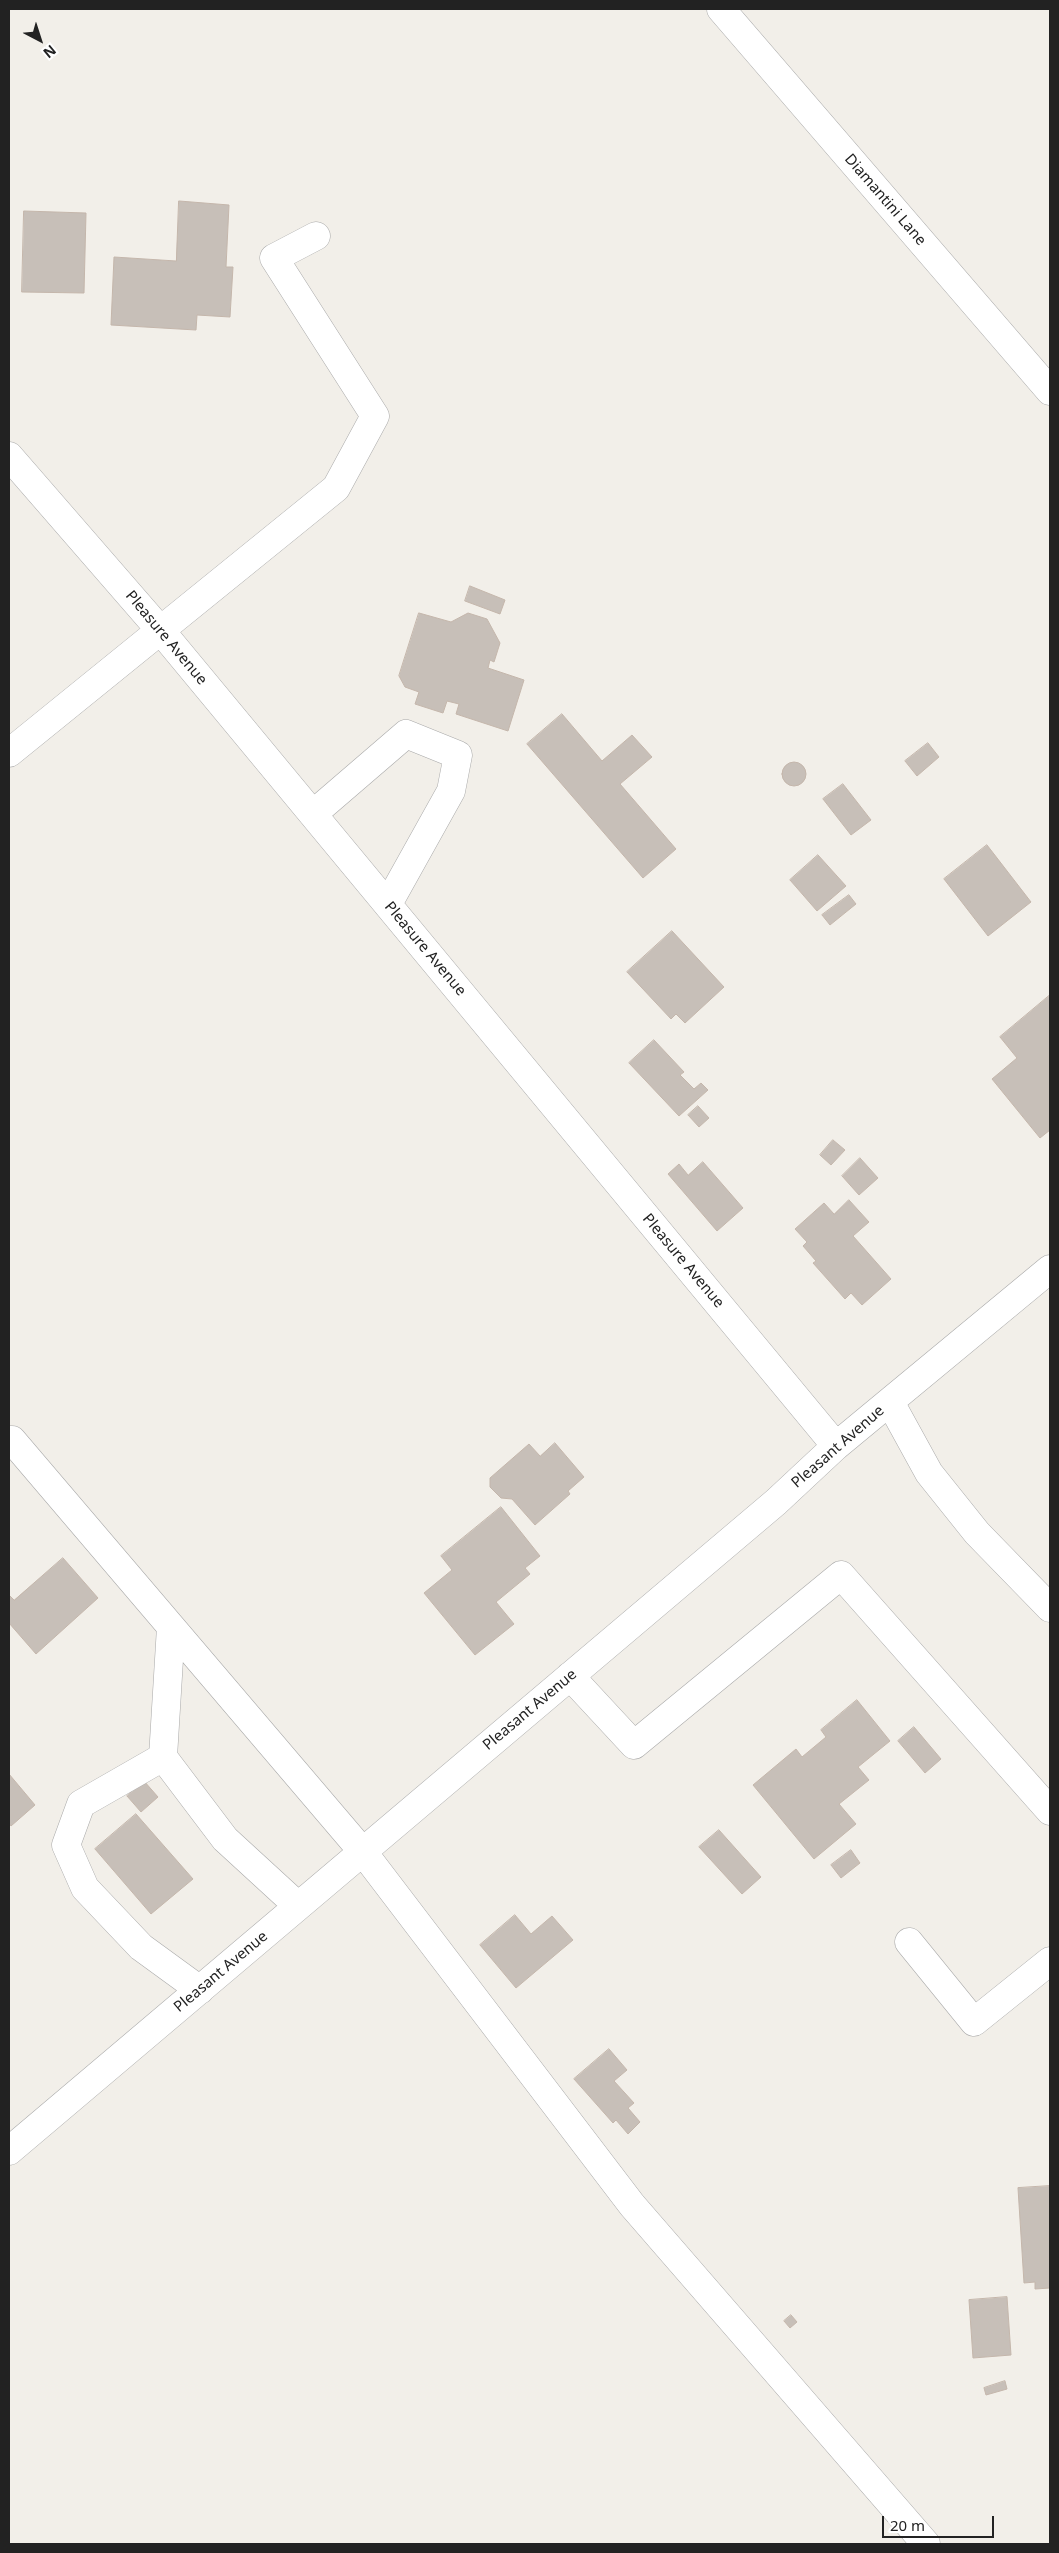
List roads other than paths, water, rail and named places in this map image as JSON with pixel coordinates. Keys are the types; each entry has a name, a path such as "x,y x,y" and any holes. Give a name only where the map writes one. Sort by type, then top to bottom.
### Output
{"street":[{"name":"Diamantini Lane","path":"721,9 1050,391"},
{"path":"9,753 336,488 376,416 274,258 316,236"},
{"name":"Pleasure Avenue","path":"9,456 161,631 836,1446"},
{"path":"313,814 406,734 458,755 451,791 388,904"},
{"name":"Pleasant Avenue","path":"9,2151 776,1502 836,1446 1050,1268"},
{"path":"890,1402 929,1473 977,1533 1050,1608"},
{"path":"9,1440 12,1440 363,1852 632,2205 926,2544"},
{"path":"570,1676 634,1745 841,1575 1050,1811"},
{"path":"171,1627 163,1757 225,1839 298,1906"},
{"path":"163,1757 81,1804 66,1845 85,1888 141,1947 200,1990"},
{"path":"908,1942 974,2022 1050,1961"}]}
